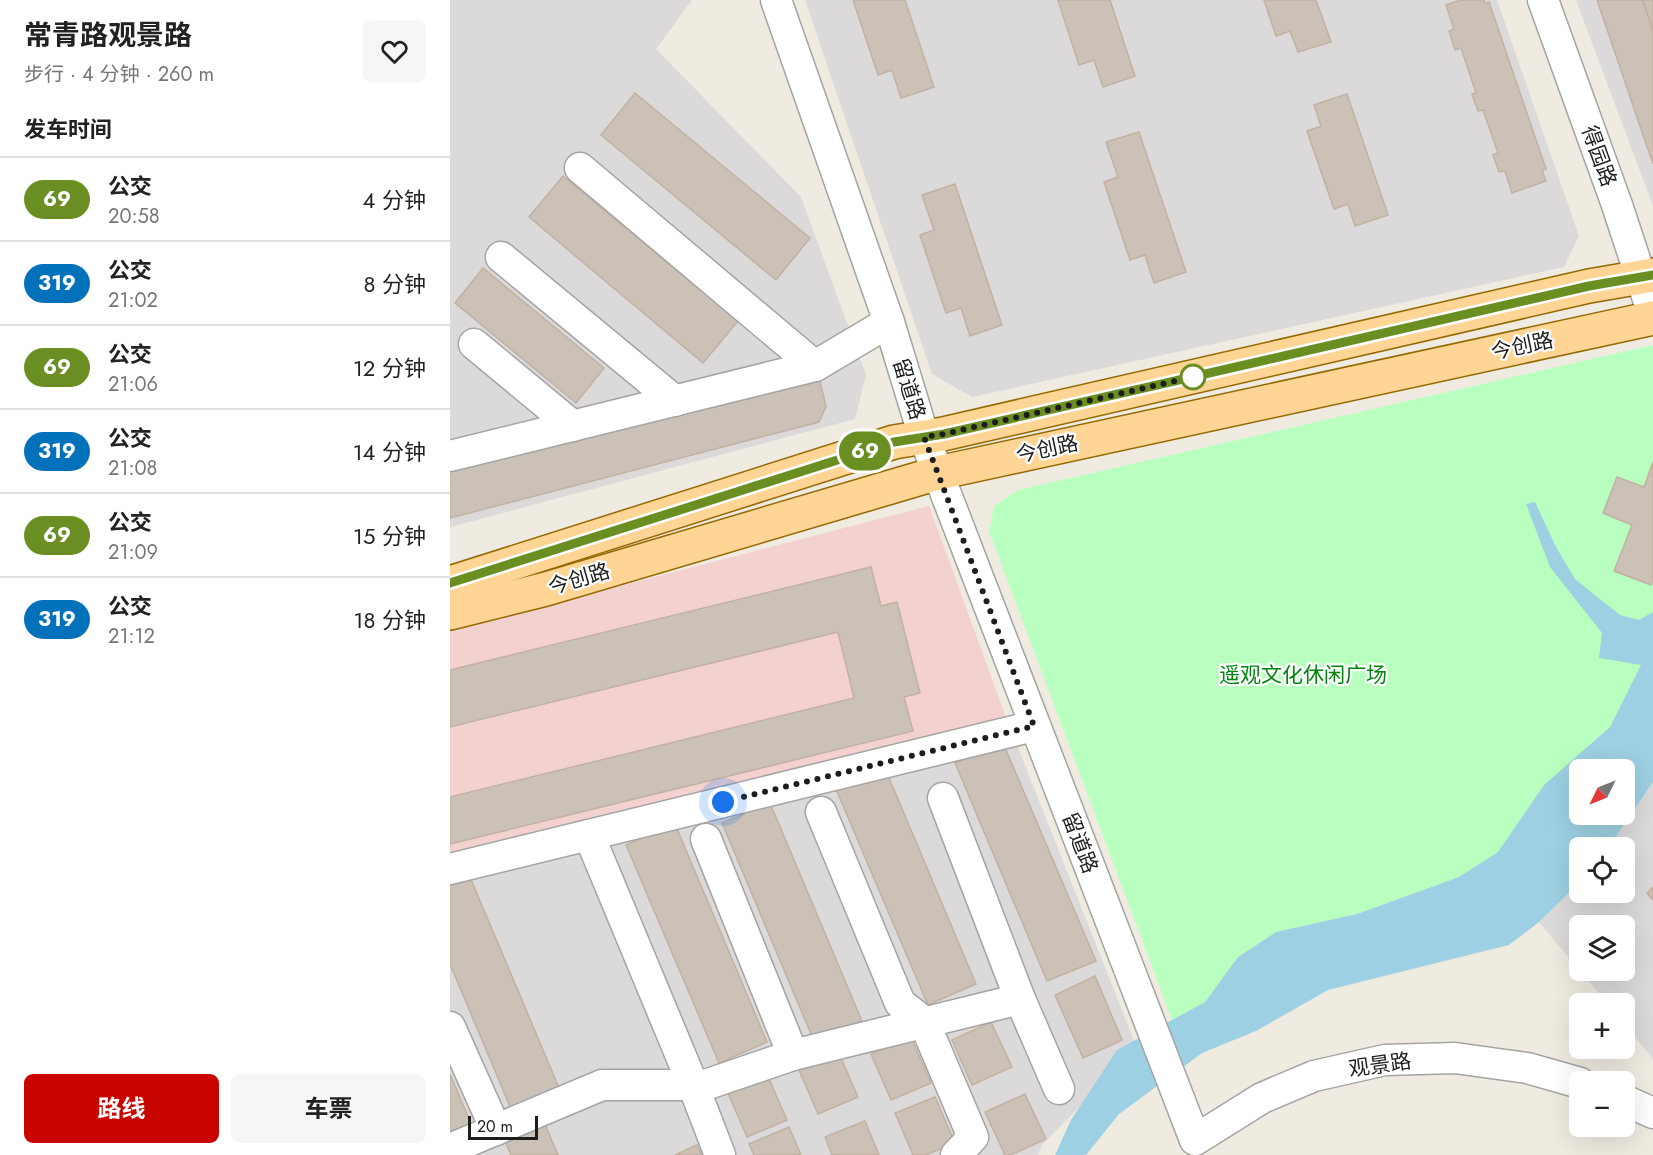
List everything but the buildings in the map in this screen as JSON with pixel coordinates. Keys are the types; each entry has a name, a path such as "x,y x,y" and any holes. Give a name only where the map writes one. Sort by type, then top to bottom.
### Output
{"main road":[{"name":"今创路","path":"450,583 894,442 955,432 1589,286 1647,275"},
{"name":"今创路","path":"450,613 546,589 938,473 1653,316"}],"street":[{"name":"留道路","path":"776,0 889,322 924,437 1195,1140"},
{"name":"得园路","path":"1543,0 1617,205 1647,275 1653,316"},
{"path":"580,168 816,366"},
{"path":"501,257 675,401"},
{"path":"450,456 816,366 889,322"},
{"path":"474,344 573,426"},
{"path":"450,869 1034,726"},
{"path":"943,798 1020,999 1059,1089"},
{"path":"822,812 900,1003 924,1022 973,1137 956,1155"},
{"path":"589,835 720,1155"},
{"path":"706,839 794,1054"},
{"path":"450,1149 602,1085 705,1085 794,1054 1020,999"},
{"path":"450,1027 496,1130"},
{"name":"观景路","path":"1195,1140 1262,1098 1314,1076 1385,1060 1455,1058 1527,1068 1569,1080"},
{"path":"1635,1105 1653,1113"}],"shaded area":[{"path":"450,0 692,0 656,49 801,197 866,375 855,419 450,527"},
{"path":"805,0 1497,0 1579,236 1564,267 972,397 932,374"},
{"path":"1576,0 1653,0 1653,206"},
{"path":"929,506 1007,720 450,864 450,630"},
{"path":"1007,720 1137,1048 1042,1145 1038,1155 450,1155 450,864"},
{"path":"1653,782 1653,1059 1635,1037 1635,993 1599,993 1589,981 1635,981 1635,915 1569,915 1569,958 1539,922 1569,893 1569,903 1635,903 1635,837 1616,837 1624,825 1635,825 1635,809"}],"green space":[{"name":"遥观文化休闲广场","path":"1653,345 1653,627 1642,665 1610,727 1574,759 1569,759 1569,763 1544,785 1499,852 1459,877 1357,914 1276,932 1238,957 1205,1002 1172,1020 989,531 994,506 1018,490"}],"water":[{"path":"1535,502 1556,547 1575,579 1620,615 1639,620 1653,612 1653,782 1635,809 1635,759 1574,759 1610,727 1641,665 1599,658 1602,633 1550,567 1526,504"},
{"path":"1569,763 1569,825 1624,825 1616,837 1569,837 1569,893 1539,922 1509,945 1328,990 1256,1031 1202,1053 1119,1114 1086,1155 1055,1155 1071,1120 1117,1050 1205,1002 1238,957 1276,932 1357,914 1459,877 1498,852 1544,785"}],"bus line":[{"name":"69","path":"450,583 894,442 944,434 1589,286 1653,275"}],"route":[{"path":"723,802 1034,726 924,437 1197,376 1193,377"}]}
